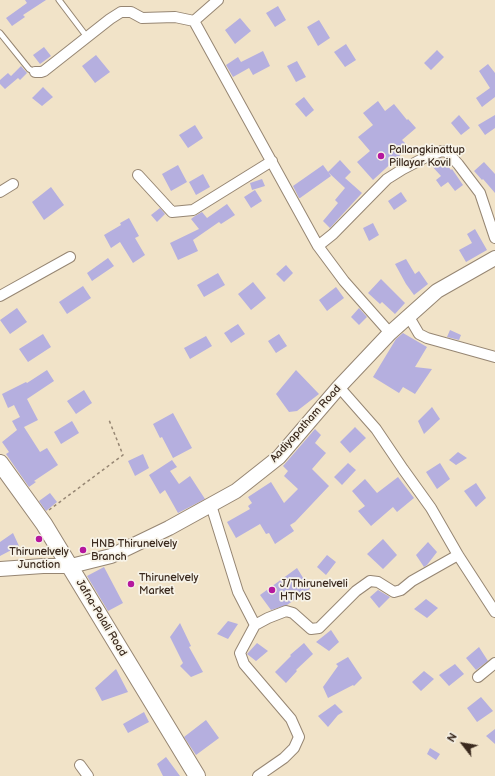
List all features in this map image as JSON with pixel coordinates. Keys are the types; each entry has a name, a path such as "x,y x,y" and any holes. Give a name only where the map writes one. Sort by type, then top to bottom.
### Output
{"main road":[{"name":"Jafna-Palali Road","path":"0,463 40,517 71,566 86,595 197,776"}],"street":[{"path":"194,21 218,0"},
{"path":"35,72 44,71 110,18 121,12 131,12 142,18 175,17 194,21 318,246 344,280 390,333"},
{"path":"318,246 333,234 387,179 402,169 442,151 447,152 458,164 480,193 495,238"},
{"path":"138,175 172,212 193,210 272,161"},
{"path":"0,192 13,184"},
{"path":"0,296 70,257"},
{"name":"Aadiyapatham Road","path":"0,569 71,566 111,556 236,491 279,456 339,387 390,333 437,291 495,258"},
{"path":"409,316 419,334 427,338 495,357"},
{"path":"339,387 376,429 432,508 458,555 495,612"},
{"path":"211,505 238,592 255,625"},
{"path":"258,776 284,758 294,748 299,737 291,719 244,664 240,653 255,625 286,611 293,613 311,629 319,628 356,591 370,581 378,582 394,592 401,590 412,581 458,555"},
{"path":"478,677 495,663"},
{"path":"80,765 88,776"}],"lane":[{"path":"59,0 87,37"},
{"path":"0,33 29,69 35,72"}],"path":[{"path":"40,517 123,455 109,420"}],"building":[{"path":"25,0 46,0 23,15 25,17 12,26 6,18 27,3"},
{"path":"278,6 286,20 275,27 266,13"},
{"path":"240,18 251,31 235,44 225,30"},
{"path":"319,20 330,38 318,46 307,27"},
{"path":"346,44 356,60 345,67 334,52"},
{"path":"44,47 51,56 40,64 33,55"},
{"path":"437,50 444,57 431,70 424,63"},
{"path":"263,51 270,66 253,75 249,68 233,77 226,65 238,57 241,62"},
{"path":"96,55 110,72 95,83 82,66"},
{"path":"297,61 306,77 296,82 287,66"},
{"path":"488,64 495,73 495,97 482,107 476,98 490,88 479,71"},
{"path":"21,66 27,73 20,80 18,78 5,89 0,84 0,80 8,73 11,76"},
{"path":"43,87 53,97 42,106 32,98"},
{"path":"304,97 314,110 306,117 295,104"},
{"path":"378,101 385,111 394,104 407,120 408,119 416,128 402,140 409,147 373,180 357,162 370,151 358,137 373,125 363,113"},
{"path":"459,115 470,128 461,135 451,123"},
{"path":"495,115 495,128 485,135 478,125"},
{"path":"195,125 203,138 188,148 179,135"},
{"path":"441,158 451,170 452,169 463,185 455,191 448,182 441,187 436,180 441,176 430,164"},
{"path":"340,160 351,172 345,178 362,193 330,228 323,221 338,203 335,200 345,188 328,172"},
{"path":"484,162 495,174 495,193 474,171"},
{"path":"178,165 187,182 171,191 162,174"},
{"path":"323,165 331,176 299,198 293,186"},
{"path":"203,174 210,187 196,195 189,182"},
{"path":"262,179 265,186 252,190 250,183"},
{"path":"51,187 64,205 44,220 32,202"},
{"path":"255,190 262,201 251,208 244,197"},
{"path":"401,192 407,201 394,210 388,201"},
{"path":"227,204 235,215 221,224 219,222 193,240 198,251 178,260 170,243 199,229 191,219 202,212 207,218"},
{"path":"160,208 165,214 157,222 151,215"},
{"path":"129,218 139,236 135,238 145,255 133,263 120,242 111,248 104,235 121,225 120,223"},
{"path":"373,223 379,235 369,241 363,228"},
{"path":"475,229 487,250 466,262 459,250 472,243 467,234"},
{"path":"108,258 114,266 92,281 87,273"},
{"path":"406,259 415,274 419,271 428,284 414,295 395,264"},
{"path":"286,265 293,273 284,282 276,274"},
{"path":"218,273 225,285 204,297 197,285"},
{"path":"381,279 405,303 395,314 382,302 380,304 368,293"},
{"path":"253,282 266,298 251,310 238,294"},
{"path":"83,286 91,298 67,314 59,302"},
{"path":"336,287 344,298 327,311 319,300"},
{"path":"17,308 27,322 10,334 0,320"},
{"path":"359,308 367,317 359,325 351,317"},
{"path":"238,324 245,334 231,343 224,333"},
{"path":"450,330 461,335 459,340 447,337"},
{"path":"403,333 427,347 415,367 432,369 415,394 403,387 399,393 373,377 396,339"},
{"path":"43,334 51,347 28,362 19,349"},
{"path":"279,334 287,346 276,353 268,341"},
{"path":"206,336 212,346 190,359 184,348"},
{"path":"47,370 54,381 27,399 38,420 24,427 40,452 47,448 58,465 34,481 36,482 29,487 6,454 9,452 2,442 17,430 12,421 20,417 14,405 8,408 2,394 26,382 27,383"},
{"path":"296,370 319,394 297,411 289,412 276,394"},
{"path":"84,390 92,403 76,414 67,401"},
{"path":"432,407 440,419 424,434 418,421"},
{"path":"173,413 192,448 173,458 153,424"},
{"path":"72,421 79,433 61,444 54,432"},
{"path":"355,427 366,438 350,453 340,442"},
{"path":"315,429 321,435 315,443 326,453 312,469 329,486 295,522 290,525 294,531 275,544 269,533 266,534 260,524 236,538 227,522 250,509 248,506 252,503 248,497 271,482 284,503 298,489 284,476 288,471 283,466"},
{"path":"458,452 467,458 456,465 449,460"},
{"path":"143,454 149,468 135,476 128,461"},
{"path":"172,460 177,467 170,471 179,484 190,476 205,499 178,513 165,490 160,494 149,475"},
{"path":"348,463 356,470 342,485 334,477"},
{"path":"440,463 450,479 437,489 426,472"},
{"path":"398,477 414,498 397,512 393,507 371,526 358,511 365,506 352,491 365,479 377,493"},
{"path":"476,483 486,498 476,507 464,491"},
{"path":"50,493 57,502 46,511 39,501"},
{"path":"13,533 19,546 0,556 0,542"},
{"path":"383,539 397,555 383,569 367,554"},
{"path":"428,542 437,552 424,567 416,555"},
{"path":"327,555 336,562 326,575 317,567"},
{"path":"104,567 123,603 108,611 87,576"},
{"path":"297,568 310,589 287,605 271,610 260,595"},
{"path":"378,590 390,597 379,608 370,597"},
{"path":"426,599 438,608 427,618 414,609"},
{"path":"228,621 238,624 228,639 217,634"},
{"path":"180,623 191,646 189,647 203,672 191,677 180,666 183,663 170,637"},
{"path":"331,630 339,642 329,651 316,642"},
{"path":"257,643 268,651 256,661 247,654"},
{"path":"304,643 313,654 296,670 297,671 286,683 275,672 291,656 290,655"},
{"path":"479,647 488,661 476,670 466,658"},
{"path":"348,657 362,678 354,686 353,685 328,698 323,687 338,666 336,664"},
{"path":"455,664 464,674 449,686 439,675"},
{"path":"116,669 128,692 102,701 95,688"},
{"path":"424,671 434,679 421,691 412,682"},
{"path":"481,697 493,711 477,722 467,708"},
{"path":"335,704 343,712 338,715 328,727 318,716"},
{"path":"144,712 149,722 128,733 123,724"},
{"path":"206,720 219,738 196,755 184,737"},
{"path":"495,729 495,744 486,736"},
{"path":"430,748 440,754 436,760 427,754"},
{"path":"166,757 180,776 163,776 157,764"}],"place":[{"name":"Pallangkinattup Pillayar Kovil","path":"381,156"},
{"name":"Thirunelvely Junction","path":"39,539"},
{"name":"HNB Thirunelvely Branch","path":"83,550"},
{"name":"Thirunelvely Market","path":"131,584"},
{"name":"J/Thirunelveli HTMS","path":"272,590"}]}
